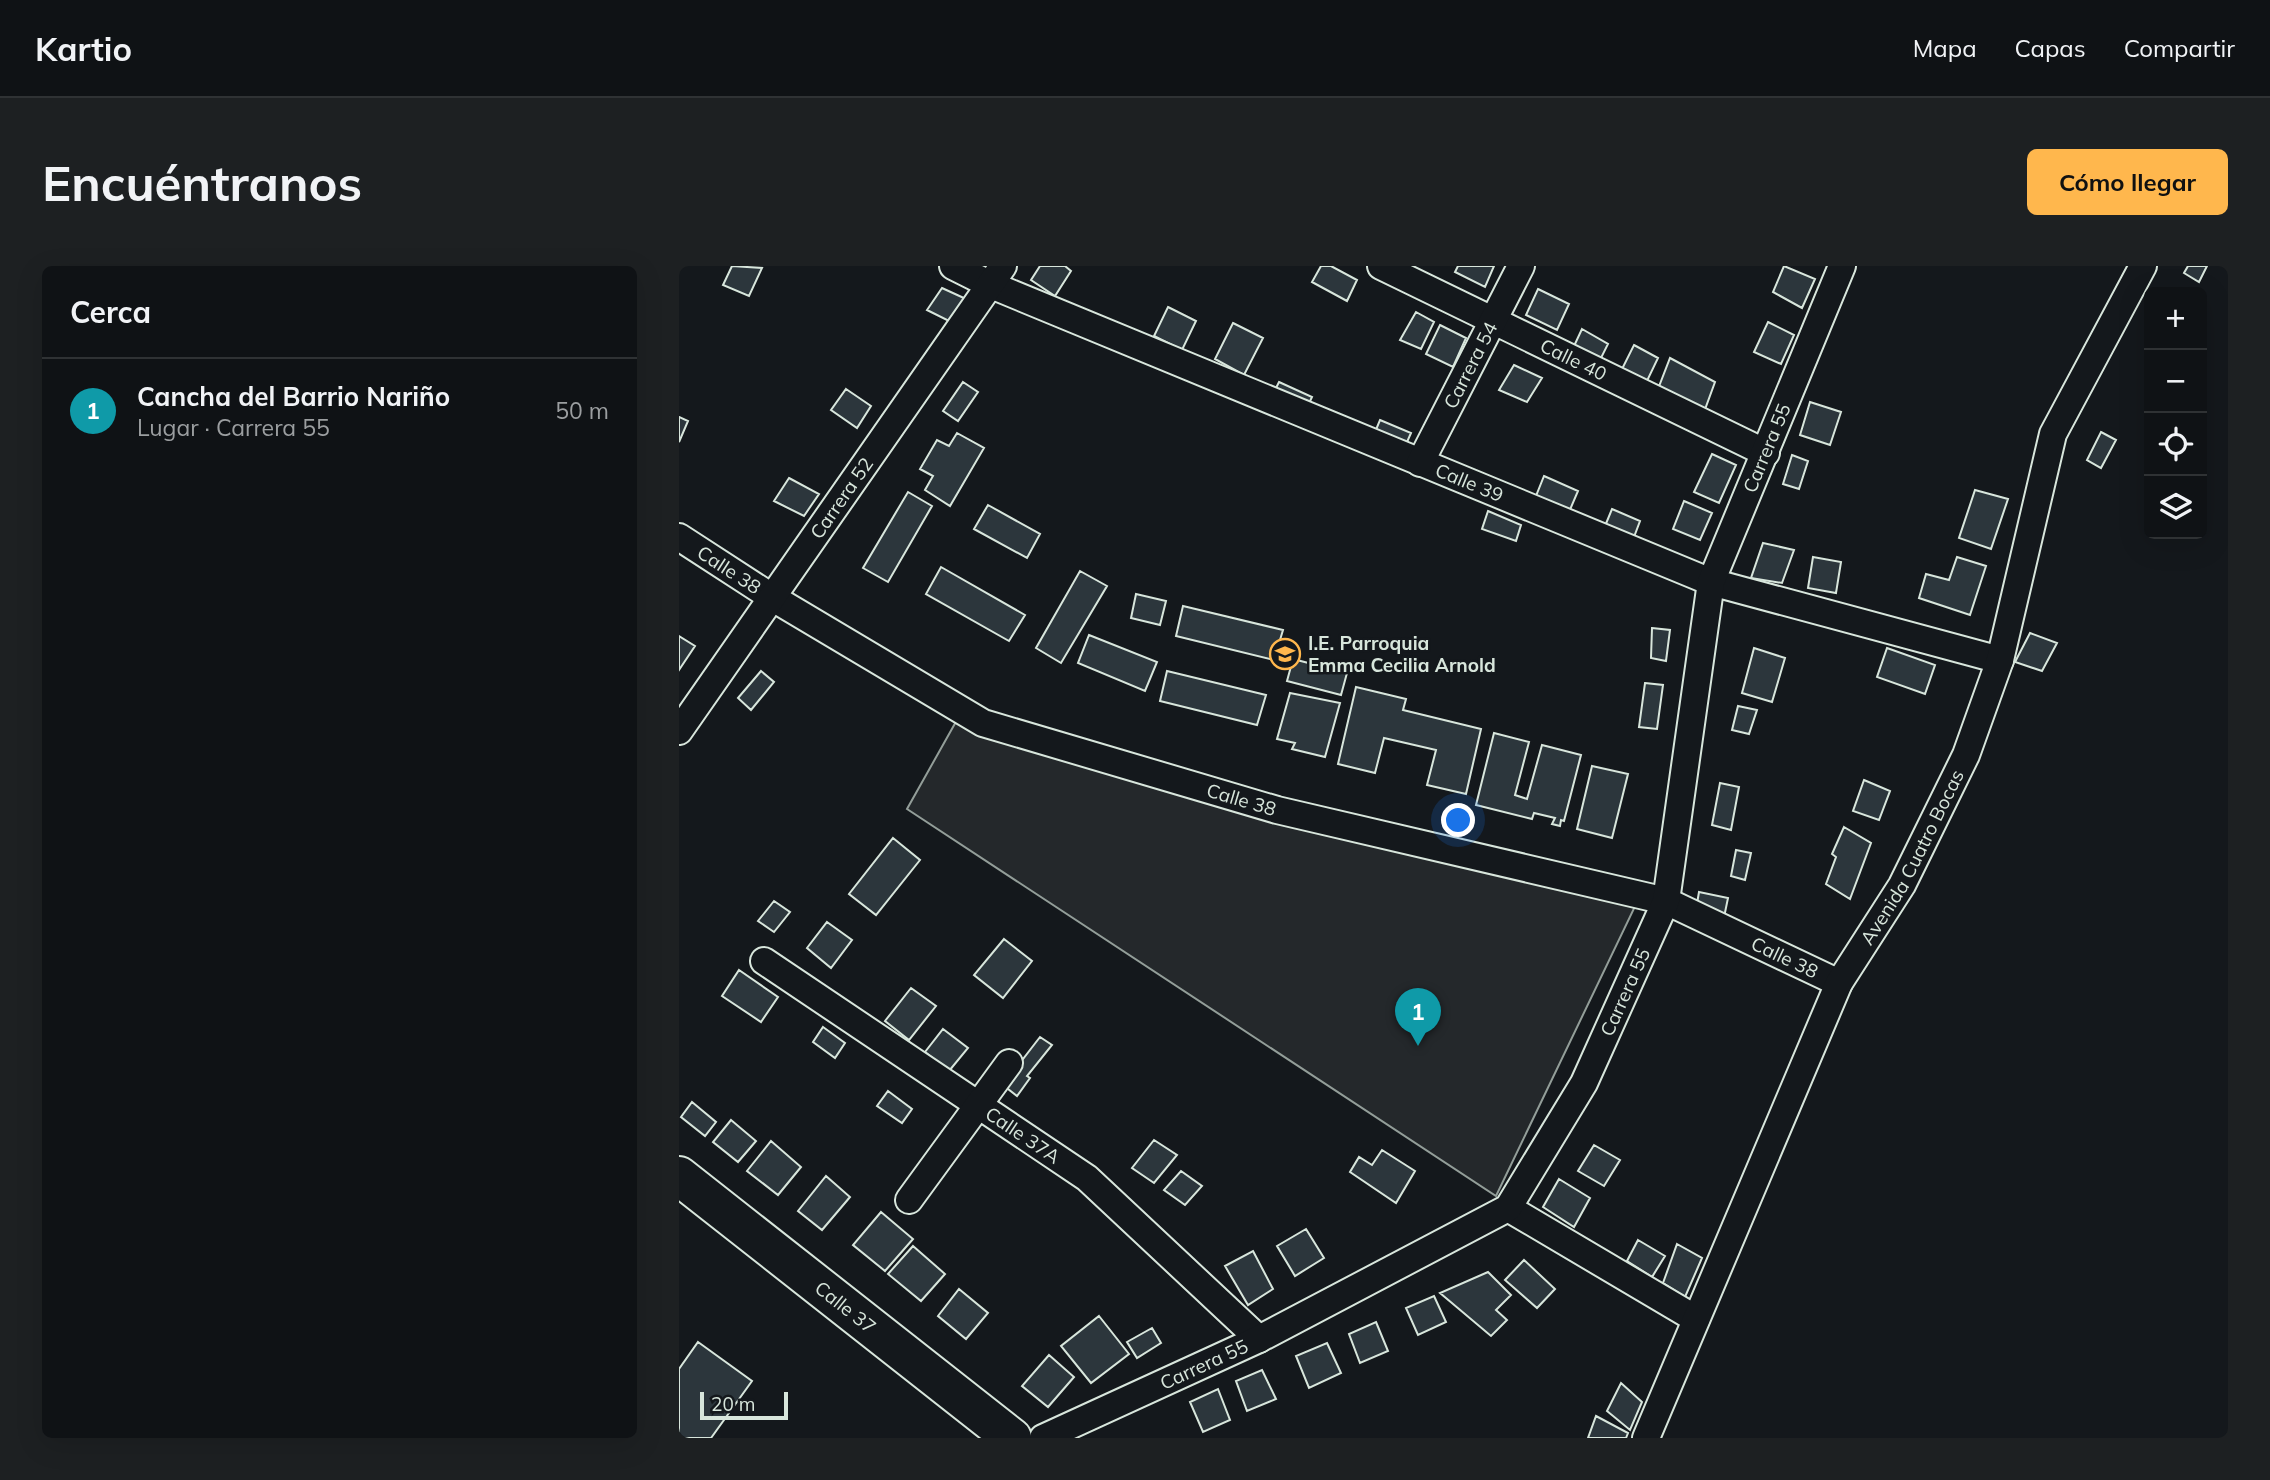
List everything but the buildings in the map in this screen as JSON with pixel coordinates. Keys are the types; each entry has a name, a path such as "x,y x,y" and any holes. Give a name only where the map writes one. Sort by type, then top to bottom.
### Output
{"main road":[{"name":"Calle 37","path":"679,1175 1012,1438"}],"street":[{"name":"Calle 39","path":"953,266 997,276 1420,463 1711,582 2000,660"},
{"name":"Calle 40","path":"1381,266 1766,453"},
{"name":"Carrera 54","path":"1420,463 1521,266"},
{"name":"Carrera 55","path":"1043,1438 1259,1339 1508,1208 1584,1083 1666,901 1711,582 1842,266"},
{"name":"Avenida Cuatro Bocas","path":"1646,1438 1839,983 1902,885 1966,755 2000,660 2053,434 2143,266"},
{"name":"Carrera 52","path":"679,731 997,276"},
{"name":"Calle 38","path":"679,537 772,598 983,723 1277,810 1666,901 1839,983"},
{"name":"Calle 37A","path":"764,961 1087,1178 1259,1339"},
{"path":"909,1200 1009,1063"},
{"path":"1508,1208 1696,1318"}],"shaded area":[{"path":"962,711 1640,896 1496,1196 907,809"}],"place":[{"name":"I.E. Parroquia Emma Cecilia Arnold","path":"1285,654"},
{"name":"Cancha del Barrio Nariño","path":"1418,1046"}]}
